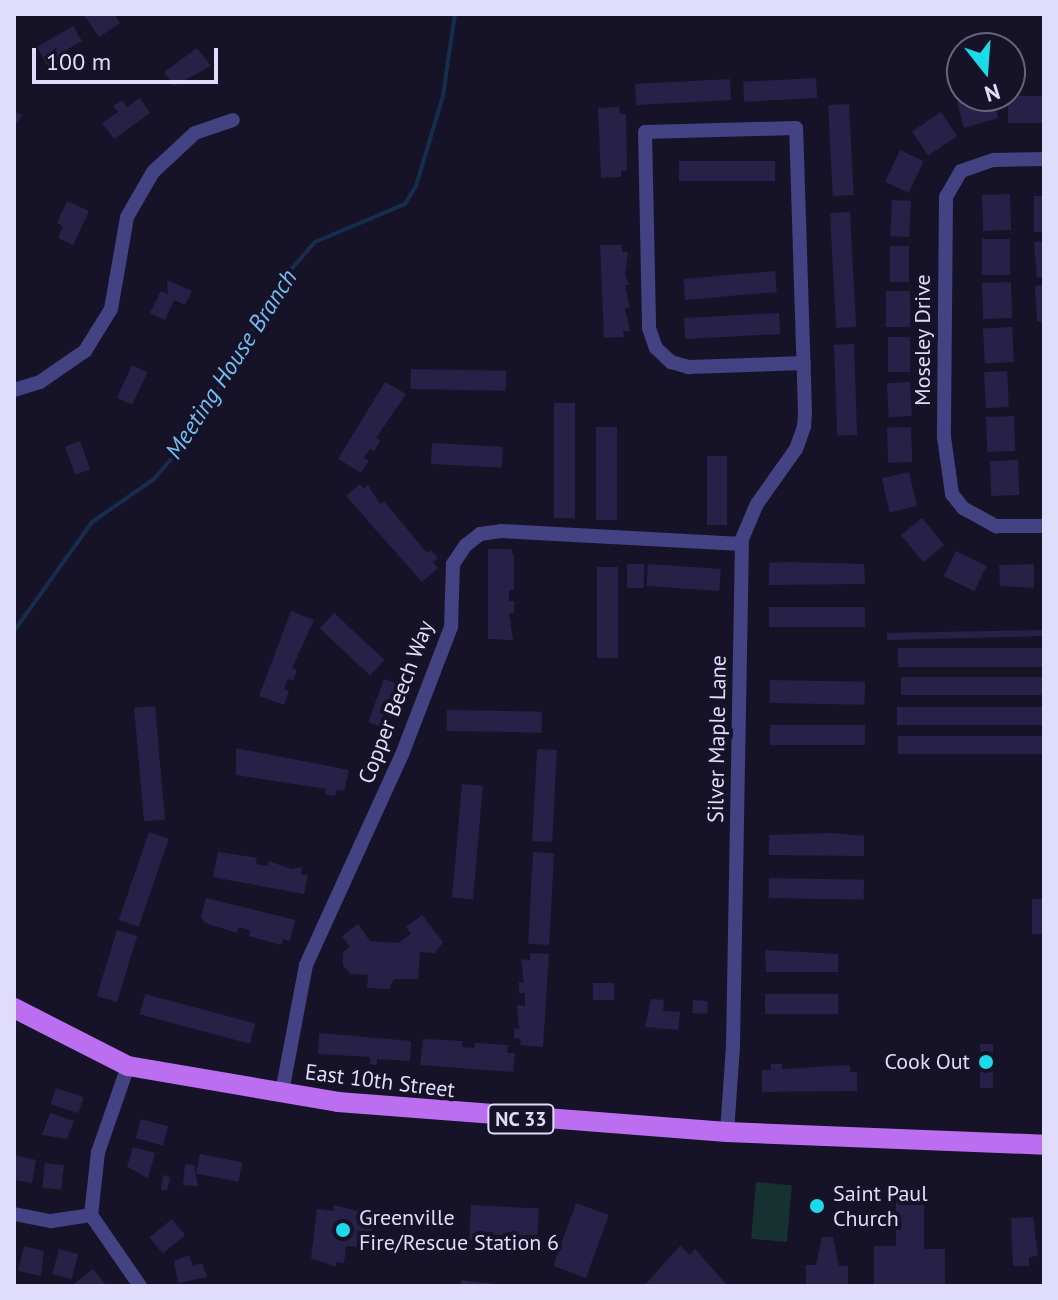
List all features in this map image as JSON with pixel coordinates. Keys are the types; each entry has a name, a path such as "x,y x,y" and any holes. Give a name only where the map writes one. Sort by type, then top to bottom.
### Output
{"main road":[{"name":"East 10th Street","path":"14,1008 128,1066 282,1092 461,1115 727,1132 1044,1145"}],"street":[{"path":"14,390 40,382 85,351 111,309 127,217 153,172 195,133 233,120"},
{"name":"Silver Maple Lane","path":"727,1132 733,1046 742,544 757,504 796,449 804,427 804,363 796,128 645,132 649,328 656,348 671,362 689,367 804,363"},
{"name":"Moseley Drive","path":"1044,159 993,160 961,171 946,197 944,437 952,494 963,508 996,526 1044,526"},
{"name":"Copper Beech Way","path":"282,1092 306,965 397,766 451,627 453,564 466,545 480,534 501,531 742,544"},
{"path":"128,1066 98,1152 91,1215 140,1286"},
{"path":"14,1214 51,1221 91,1215"}],"green space":[{"path":"756,1182 792,1185 787,1242 751,1239"}],"building":[{"path":"114,14 120,23 99,37 84,15"},
{"path":"73,26 82,41 66,50 70,57 49,69 37,47"},
{"path":"197,48 211,66 174,86 164,72"},
{"path":"816,78 817,98 744,102 743,82"},
{"path":"730,79 731,100 636,105 635,84"},
{"path":"1026,96 1044,96 1044,123 1008,123 1008,112 1026,112"},
{"path":"140,98 150,113 114,139 102,123 118,112 113,106 122,100 127,107"},
{"path":"849,104 854,195 833,196 828,105"},
{"path":"619,107 620,114 626,114 627,170 621,171 621,177 601,178 598,108"},
{"path":"14,111 22,115 14,128"},
{"path":"941,112 957,136 928,156 912,132"},
{"path":"960,112 996,112 998,118 964,128"},
{"path":"900,150 924,161 909,193 885,182"},
{"path":"679,161 775,161 775,181 679,181"},
{"path":"1010,194 1011,230 983,231 982,195"},
{"path":"1034,196 1044,196 1044,232 1034,232"},
{"path":"892,200 911,201 909,237 890,236"},
{"path":"67,201 89,211 73,245 58,238 63,226 57,223"},
{"path":"850,212 856,327 836,328 830,213"},
{"path":"982,239 1010,239 1010,275 982,275"},
{"path":"1044,241 1044,277 1037,278 1034,242"},
{"path":"600,245 622,245 622,252 628,252 625,275 629,285 625,285 630,308 625,308 630,331 623,331 624,337 604,338"},
{"path":"890,246 909,246 909,282 890,282"},
{"path":"775,271 777,292 685,300 683,279"},
{"path":"167,280 192,291 185,305 174,300 165,320 150,313 161,291 168,294"},
{"path":"1011,282 1012,318 983,319 982,283"},
{"path":"1044,285 1044,321 1037,322 1035,286"},
{"path":"886,291 910,291 910,327 886,327"},
{"path":"779,313 780,334 685,339 684,318"},
{"path":"1012,327 1014,362 985,363 983,329"},
{"path":"888,337 910,337 910,372 888,372"},
{"path":"854,344 857,435 837,436 834,345"},
{"path":"132,365 147,372 132,405 117,398"},
{"path":"411,369 506,371 506,391 411,389"},
{"path":"1007,371 1009,407 986,408 984,372"},
{"path":"385,382 406,394 376,438 380,441 374,451 370,449 364,458 369,461 361,473 338,459"},
{"path":"910,382 912,416 889,417 887,383"},
{"path":"554,403 575,403 575,518 554,518"},
{"path":"1014,416 1015,451 987,452 986,417"},
{"path":"596,427 617,427 617,520 596,520"},
{"path":"911,427 912,462 888,463 887,428"},
{"path":"80,441 90,469 75,475 65,446"},
{"path":"432,443 503,447 502,468 431,464"},
{"path":"707,456 727,456 727,525 707,525"},
{"path":"1018,460 1019,495 991,496 990,461"},
{"path":"909,472 917,506 890,512 882,478"},
{"path":"360,484 364,489 368,485 380,504 384,501 427,553 431,550 438,558 433,562 438,568 422,582 346,496"},
{"path":"922,518 944,545 923,562 901,535"},
{"path":"488,549 511,549 514,556 514,590 509,590 509,601 514,601 514,613 509,613 513,640 488,639"},
{"path":"956,551 987,566 974,591 944,576"},
{"path":"769,563 864,564 865,584 769,585"},
{"path":"627,564 644,564 644,588 627,588"},
{"path":"648,564 721,569 719,591 646,586"},
{"path":"1034,564 1034,588 1000,586 999,565"},
{"path":"597,567 618,567 618,658 597,658"},
{"path":"769,607 865,607 865,627 769,627"},
{"path":"291,611 314,620 292,668 297,670 293,681 288,679 284,689 289,691 284,705 259,696"},
{"path":"334,613 384,660 370,675 320,628"},
{"path":"1044,630 1044,636 887,640 887,633"},
{"path":"898,648 1044,648 1044,667 898,667"},
{"path":"901,677 1044,677 1044,695 901,695"},
{"path":"384,679 403,686 387,729 368,722"},
{"path":"770,680 865,682 865,705 770,703"},
{"path":"155,706 165,820 144,821 134,708"},
{"path":"897,707 1044,707 1044,725 897,725"},
{"path":"447,710 542,712 542,733 447,731"},
{"path":"770,725 865,725 865,745 770,745"},
{"path":"898,736 1044,736 1044,754 898,754"},
{"path":"236,748 349,770 344,791 337,790 335,796 325,794 326,789 236,775"},
{"path":"537,749 557,750 552,842 532,841"},
{"path":"462,784 483,786 473,899 452,898"},
{"path":"149,832 169,839 139,927 119,920"},
{"path":"831,833 864,836 864,856 769,855 769,835"},
{"path":"218,852 257,858 256,864 268,866 269,861 291,869 302,867 301,874 308,875 304,894 213,877"},
{"path":"533,852 554,853 549,945 528,944"},
{"path":"769,878 864,880 864,900 769,898"},
{"path":"206,898 295,920 290,941 283,939 281,945 249,936 250,930 239,927 237,933 205,923 201,916"},
{"path":"1032,899 1044,899 1044,934 1032,934"},
{"path":"422,915 443,942 435,953 420,952 418,979 394,979 389,989 367,988 368,975 350,974 343,965 343,952 350,947 342,936 358,924 370,941 398,943 411,934 406,927"},
{"path":"117,930 137,936 117,1002 97,996"},
{"path":"765,950 838,954 838,972 766,972"},
{"path":"530,953 549,954 543,1047 520,1045 521,1039 514,1038 514,1028 519,1029 517,1005 525,1006 525,993 519,993 519,982 524,983 521,959 530,960"},
{"path":"593,983 614,983 614,1000 593,1000"},
{"path":"145,994 255,1024 250,1044 140,1014"},
{"path":"765,994 838,994 838,1014 765,1014"},
{"path":"651,999 664,1000 663,1011 680,1012 678,1030 645,1027"},
{"path":"693,1000 708,1001 707,1014 692,1013"},
{"path":"319,1033 411,1041 410,1061 377,1059 377,1065 370,1064 370,1057 318,1054"},
{"path":"423,1039 463,1041 462,1047 474,1048 475,1043 508,1045 507,1053 515,1053 513,1072 420,1065"},
{"name":"Cook Out","path":"980,1044 993,1044 993,1088 980,1088"},
{"path":"771,1064 782,1064 782,1069 850,1065 850,1072 857,1072 857,1091 762,1092 762,1070 771,1070"},
{"path":"56,1088 84,1097 78,1113 51,1104"},
{"path":"50,1113 74,1121 67,1139 42,1135"},
{"path":"141,1119 168,1126 163,1146 136,1138"},
{"path":"133,1147 155,1153 148,1178 127,1167"},
{"path":"200,1154 242,1162 238,1182 196,1174"},
{"path":"14,1155 36,1160 32,1183 14,1180"},
{"path":"45,1163 64,1165 61,1190 42,1188"},
{"path":"185,1164 194,1165 198,1186 183,1185"},
{"path":"163,1175 170,1177 167,1191 161,1190"},
{"path":"896,1197 924,1197 924,1249 945,1249 945,1286 874,1286 874,1246 896,1246"},
{"path":"576,1203 609,1215 586,1278 553,1266"},
{"name":"Greenville Fire/Rescue Station 6","path":"334,1205 374,1215 370,1248 346,1246 344,1263 336,1262 336,1267 311,1258 317,1209 334,1211"},
{"path":"471,1205 539,1209 537,1244 469,1240"},
{"path":"1033,1217 1038,1256 1029,1257 1029,1266 1013,1266 1011,1218"},
{"path":"172,1219 185,1235 163,1254 149,1237"},
{"path":"822,1237 833,1237 839,1266 848,1266 848,1286 806,1286 806,1265 816,1265"},
{"path":"24,1246 44,1251 41,1276 18,1271"},
{"path":"680,1246 690,1255 695,1249 728,1286 644,1286"},
{"path":"59,1249 78,1254 72,1279 52,1274"},
{"path":"189,1255 193,1266 202,1263 207,1277 178,1283 174,1261"},
{"path":"93,1269 107,1286 74,1284"},
{"path":"461,1280 496,1284 496,1286 460,1286"}],"waterway":[{"name":"Meeting House Branch","path":"14,631 92,522 154,479 189,438 280,282 315,242 405,204 416,186 443,96 455,14"}],"place":[{"name":"Cook Out","path":"986,1062"},
{"name":"Saint Paul Church","path":"817,1206"},
{"name":"Greenville Fire/Rescue Station 6","path":"343,1230"}]}
